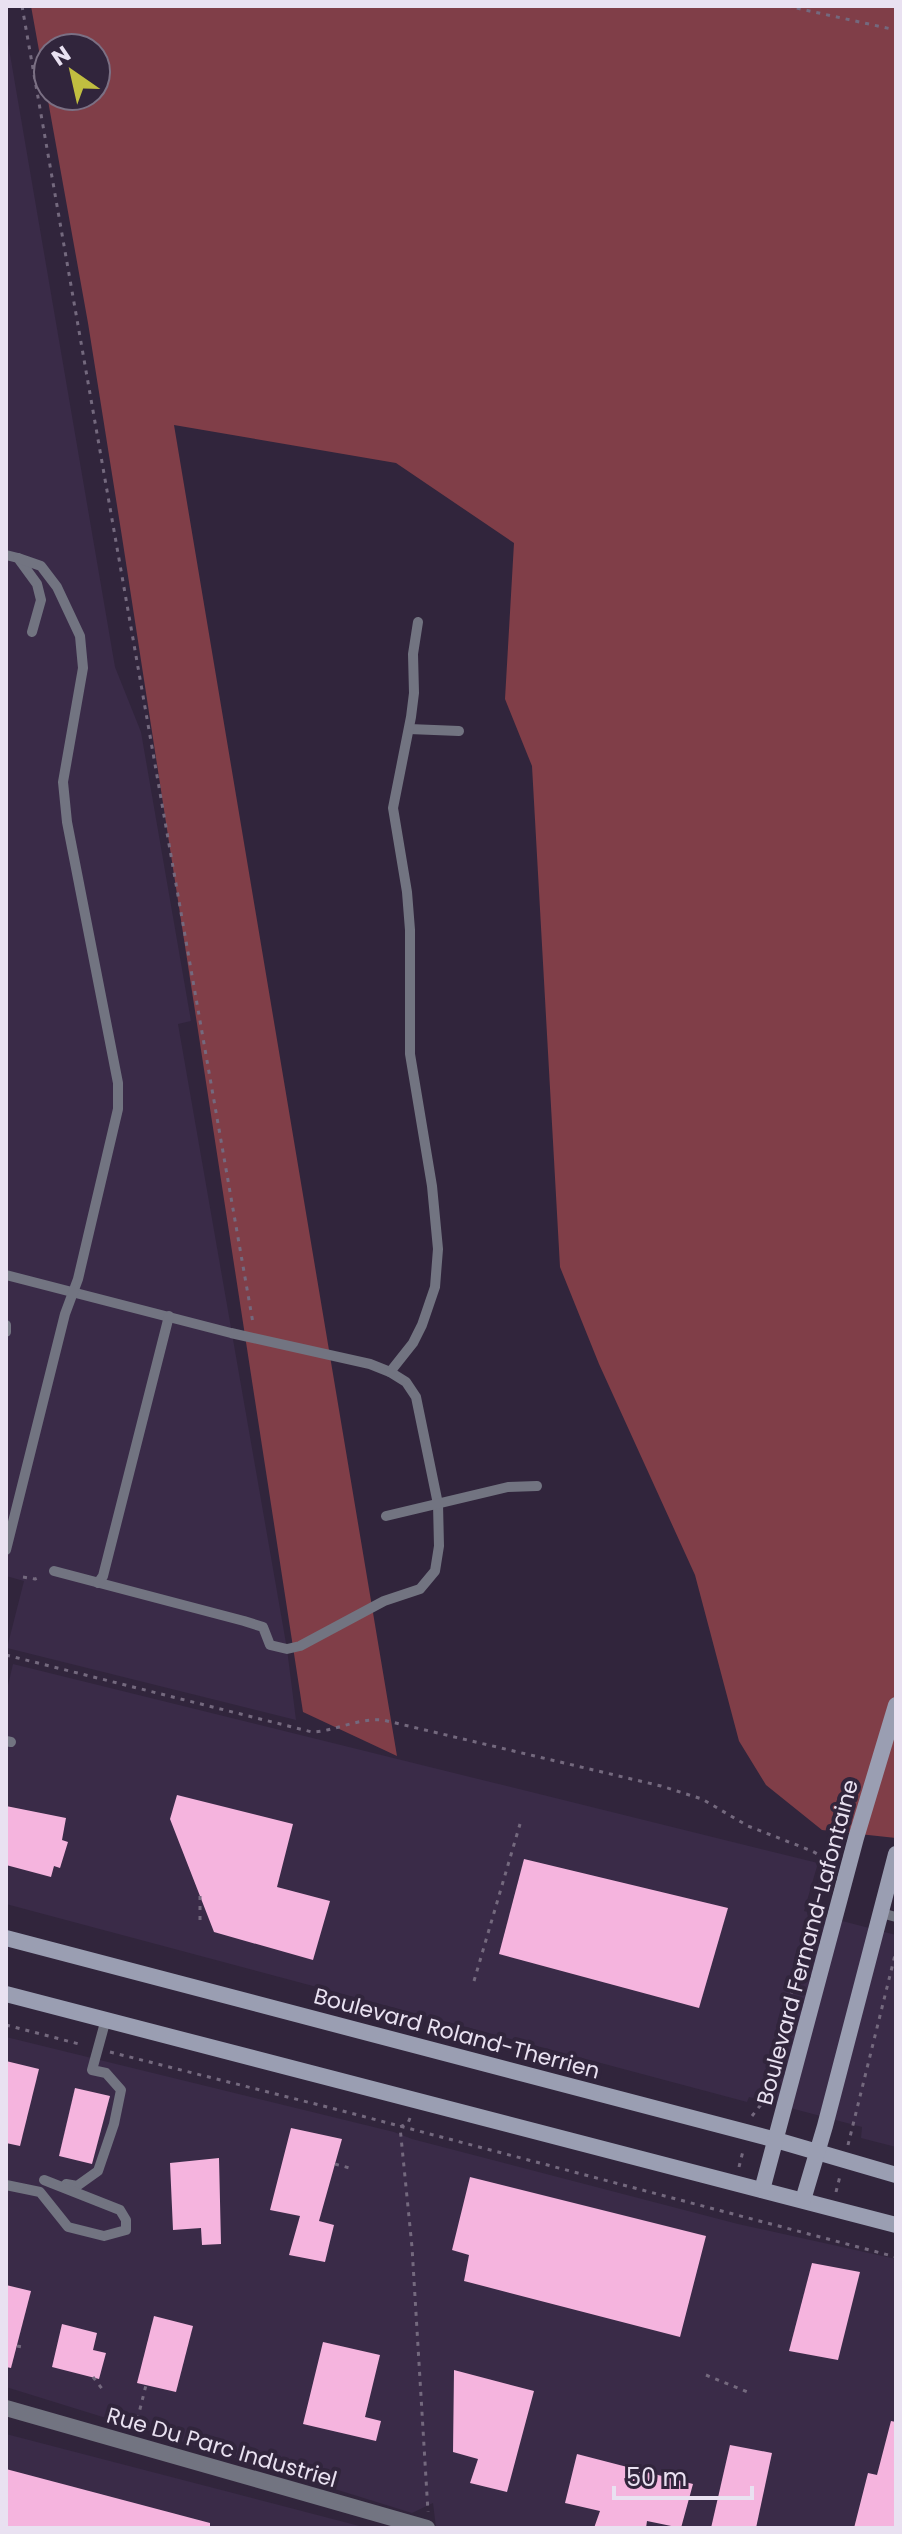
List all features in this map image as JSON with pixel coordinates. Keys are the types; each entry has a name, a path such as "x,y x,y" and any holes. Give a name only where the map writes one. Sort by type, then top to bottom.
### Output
{"main road":[{"name":"Boulevard Fernand-Lafontaine","path":"762,2190 856,1838 896,1705"},
{"path":"803,2200 888,1915 896,1854"},
{"name":"Boulevard Roland-Therrien","path":"6,1938 776,2140 896,2175"},
{"path":"6,1994 896,2225"}],"street":[{"name":"Rue Du Parc Industriel","path":"6,2408 427,2528"}],"lane":[{"path":"6,555 41,566 57,587 80,636 83,668 63,782 67,822 118,1083 118,1109 74,1293 65,1314 6,1550"},
{"path":"18,558 37,584 41,600 32,632"},
{"path":"390,1372 413,1343 422,1325 435,1287 438,1249 432,1186 411,1063 410,930 393,808 414,693 413,654 418,622"},
{"path":"409,729 459,731"},
{"path":"6,1275 370,1364 390,1372 406,1382 416,1397 438,1504 438,1561 435,1571 420,1589 384,1601 319,1636 287,1649 270,1645 263,1627 54,1571"},
{"path":"98,1583 103,1576 169,1316"},
{"path":"6,1325 6,1332"},
{"path":"386,1516 508,1487 537,1486"},
{"path":"6,2185 40,2192 68,2227 104,2236 126,2230 126,2220 120,2210 44,2180 77,2186 98,2171 114,2124 121,2090 106,2073 92,2070 106,2019"}],"path":[{"path":"22,6 256,1338"},
{"path":"787,6 896,30"},
{"path":"23,1577 35,1579"},
{"name":"Boulevard Fernand-Lafontaine","path":"6,1655 312,1732 363,1720 383,1720 661,1786 702,1799 748,1826 823,1857 826,1862 763,2102 757,2110"},
{"path":"474,1981 520,1824"},
{"path":"200,1896 200,1922"},
{"path":"849,2139 896,1951"},
{"path":"6,2025 84,2045"},
{"path":"114,2053 896,2257"},
{"path":"400,2127 410,2118"},
{"path":"400,2127 412,2247 429,2505"},
{"path":"844,2132 850,2133"},
{"path":"335,2164 353,2169"},
{"path":"836,2191 839,2179"},
{"path":"727,2212 730,2201"},
{"path":"824,2238 827,2227"},
{"path":"17,2346 22,2347"},
{"path":"706,2375 750,2393"},
{"path":"93,2377 103,2390"},
{"path":"131,2444 146,2385"}],"shaded area":[{"path":"31,6 896,6 896,1838 822,1830 766,1785 739,1741 695,1575 599,1364 560,1267 532,766 505,699 514,543 396,463 174,425 397,1756 303,1712 122,537 50,112 112,112 112,32 36,32"},
{"path":"6,31 115,667 141,732 191,1021 178,1024 287,1649 296,1720 7,1648 24,1581 6,1576"},
{"path":"13,1664 818,1863 804,1911 896,1935 896,2147 861,2138 862,2127 749,2097 747,2102 6,1904 6,1694"},
{"path":"6,2037 394,2132 738,2224 896,2259 896,2528 436,2528 433,2503 412,2513 6,2387"},
{"path":"6,2434 367,2528 6,2528"}],"building":[{"path":"177,1795 293,1824 277,1887 330,1901 313,1960 214,1932 170,1819"},
{"path":"6,1806 66,1818 62,1840 68,1842 60,1868 54,1866 51,1877 6,1865"},
{"path":"524,1859 728,1908 699,2008 499,1954"},
{"path":"6,2061 39,2069 20,2146 6,2143"},
{"path":"75,2088 110,2096 92,2164 59,2156"},
{"path":"291,2128 342,2139 319,2221 334,2225 325,2262 289,2255 300,2216 270,2210"},
{"path":"219,2158 221,2244 202,2245 201,2228 173,2230 170,2163"},
{"path":"470,2177 706,2236 680,2337 464,2281 469,2255 452,2250"},
{"path":"812,2263 860,2272 838,2360 789,2351"},
{"path":"6,2285 31,2291 11,2368 6,2367"},
{"path":"154,2316 193,2326 176,2392 137,2383"},
{"path":"62,2324 97,2333 93,2350 106,2353 99,2379 52,2367"},
{"path":"323,2342 380,2355 365,2417 381,2421 376,2441 303,2424"},
{"path":"454,2370 534,2391 507,2492 470,2483 478,2459 453,2452"},
{"path":"891,2421 896,2422 896,2528 854,2528 868,2473 877,2475"},
{"path":"730,2445 772,2453 756,2528 711,2528"},
{"path":"577,2454 693,2484 681,2528 647,2521 646,2528 594,2528 600,2511 565,2503"},
{"path":"6,2469 210,2523 210,2528 6,2528"}]}
